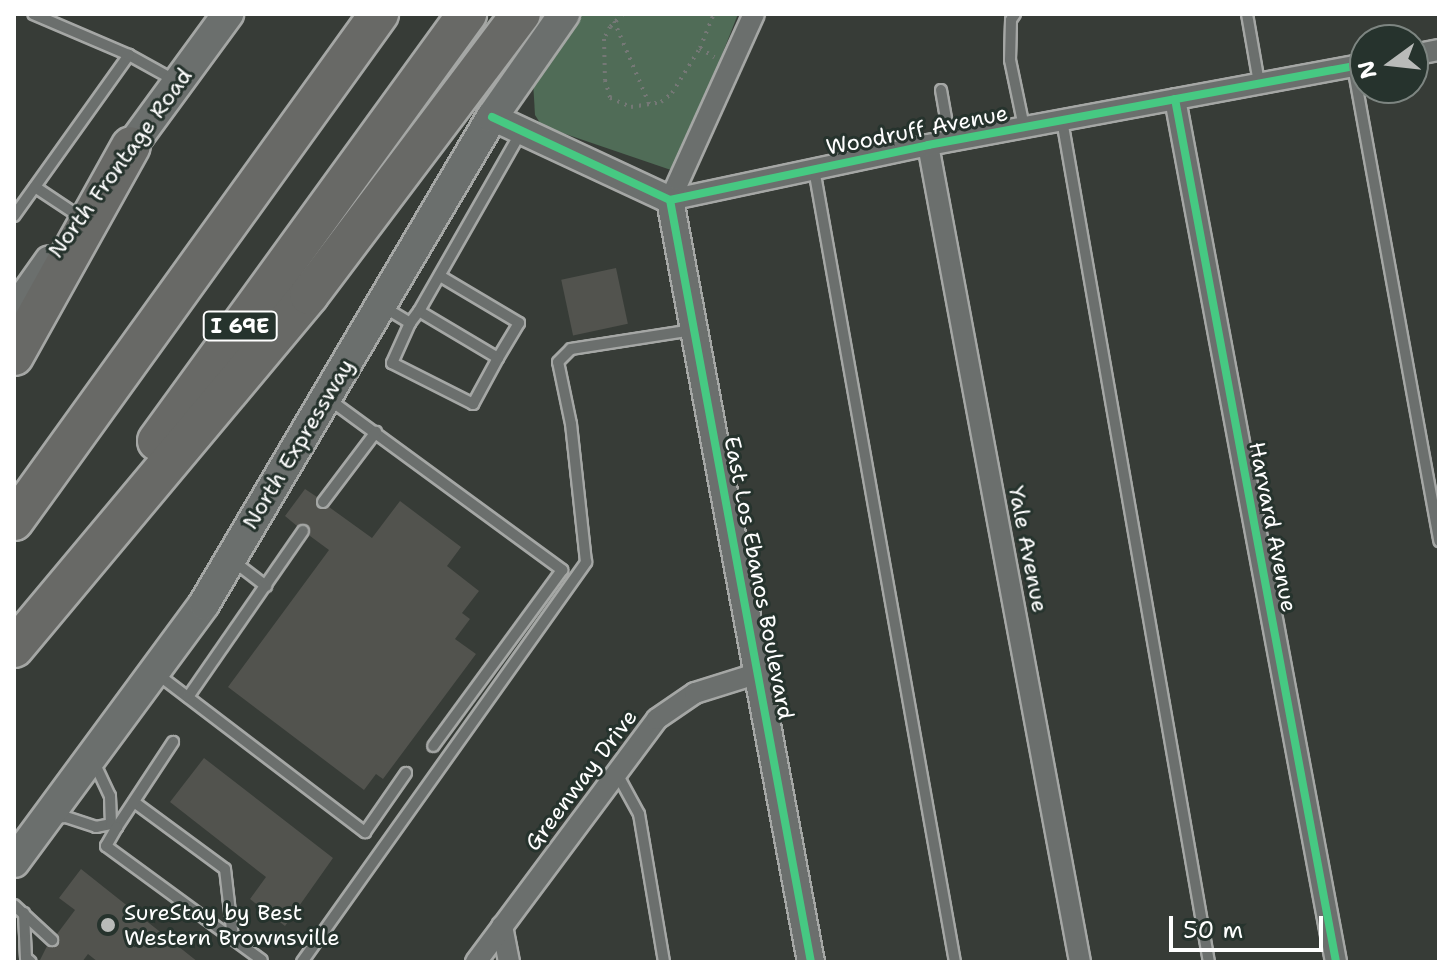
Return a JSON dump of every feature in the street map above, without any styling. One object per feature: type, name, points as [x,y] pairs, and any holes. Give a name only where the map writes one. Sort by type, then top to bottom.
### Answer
[{"type":"highway","name":"I 69E","points":[[14,521],[379,14]]},
{"type":"highway","name":"I 69E","points":[[14,638],[467,14]]},
{"type":"highway","points":[[14,648],[309,295],[521,14]]},
{"type":"highway","points":[[14,356],[131,146]]},
{"type":"main road","name":"North Frontage Road","points":[[14,312],[228,14]]},
{"type":"main road","name":"North Expressway","points":[[14,862],[204,604],[492,117],[564,14]]},
{"type":"street","points":[[492,117],[670,200],[754,14]]},
{"type":"street","name":"Woodruff Avenue","points":[[670,200],[928,145],[1349,67]]},
{"type":"street","name":"Harvard Avenue","points":[[1175,99],[1336,962]]},
{"type":"street","name":"Yale Avenue","points":[[928,145],[1080,962]]},
{"type":"street","name":"East Los Ebanos Boulevard","points":[[670,200],[811,962]]},
{"type":"street","name":"Greenway Drive","points":[[476,962],[639,738],[675,704],[713,685],[759,673]]},
{"type":"street","points":[[502,926],[509,962]]},
{"type":"lane","points":[[33,14],[129,55],[178,82]]},
{"type":"lane","points":[[1015,14],[1011,20],[1010,60],[1024,127]]},
{"type":"lane","points":[[1247,14],[1259,83]]},
{"type":"lane","points":[[14,216],[129,55]]},
{"type":"lane","points":[[941,90],[950,141]]},
{"type":"lane","points":[[1366,104],[1439,541]]},
{"type":"lane","points":[[1062,120],[1209,962]]},
{"type":"lane","points":[[440,276],[519,323],[473,404],[392,363],[410,323],[440,276],[521,131]]},
{"type":"lane","points":[[814,169],[955,962]]},
{"type":"lane","points":[[35,187],[80,217]]},
{"type":"lane","points":[[380,305],[410,323]]},
{"type":"lane","points":[[419,311],[498,358]]},
{"type":"lane","points":[[302,962],[586,562],[571,424],[558,362],[571,349],[694,330]]},
{"type":"lane","points":[[326,397],[562,570],[433,746]]},
{"type":"lane","points":[[323,502],[376,432]]},
{"type":"lane","points":[[188,697],[303,531]]},
{"type":"lane","points":[[231,559],[266,586]]},
{"type":"lane","points":[[154,672],[365,832],[406,773]]},
{"type":"lane","points":[[173,742],[134,802],[114,826],[106,846],[262,960]]},
{"type":"lane","points":[[92,755],[110,796],[114,826]]},
{"type":"lane","points":[[615,771],[633,796],[639,814],[664,962]]},
{"type":"lane","points":[[134,802],[225,869],[233,938]]},
{"type":"lane","points":[[47,818],[66,817],[96,827],[114,826]]},
{"type":"lane","points":[[14,905],[52,940]]},
{"type":"lane","points":[[24,913],[26,958],[31,962]]},
{"type":"path","points":[[623,14],[614,21],[604,39],[610,98],[631,107],[661,102],[680,84],[714,14]]},
{"type":"path","points":[[614,21],[650,106]]},
{"type":"green space","points":[[582,14],[738,14],[690,136],[671,170],[542,126],[535,115],[533,81]]},
{"type":"building","points":[[616,268],[628,324],[573,335],[561,280]]},
{"type":"building","points":[[305,489],[317,497],[319,509],[329,507],[372,538],[400,501],[461,547],[447,566],[479,591],[462,613],[470,619],[455,639],[476,654],[383,779],[376,774],[364,790],[228,687],[329,550],[310,536],[308,525],[297,526],[285,516]]},
{"type":"building","points":[[204,758],[333,858],[285,926],[250,899],[266,877],[170,802]]},
{"type":"building","name":"SureStay by Best Western Brownsville","points":[[81,869],[198,962],[98,962],[88,954],[82,962],[39,962],[47,946],[58,945],[57,934],[75,910],[59,898]]},
{"type":"cycle path","points":[[492,117],[670,200],[928,145],[1349,67]]},
{"type":"cycle path","points":[[1175,99],[1336,962]]},
{"type":"cycle path","points":[[670,200],[811,962]]},
{"type":"place","name":"SureStay by Best Western Brownsville","points":[[108,925]]}]
